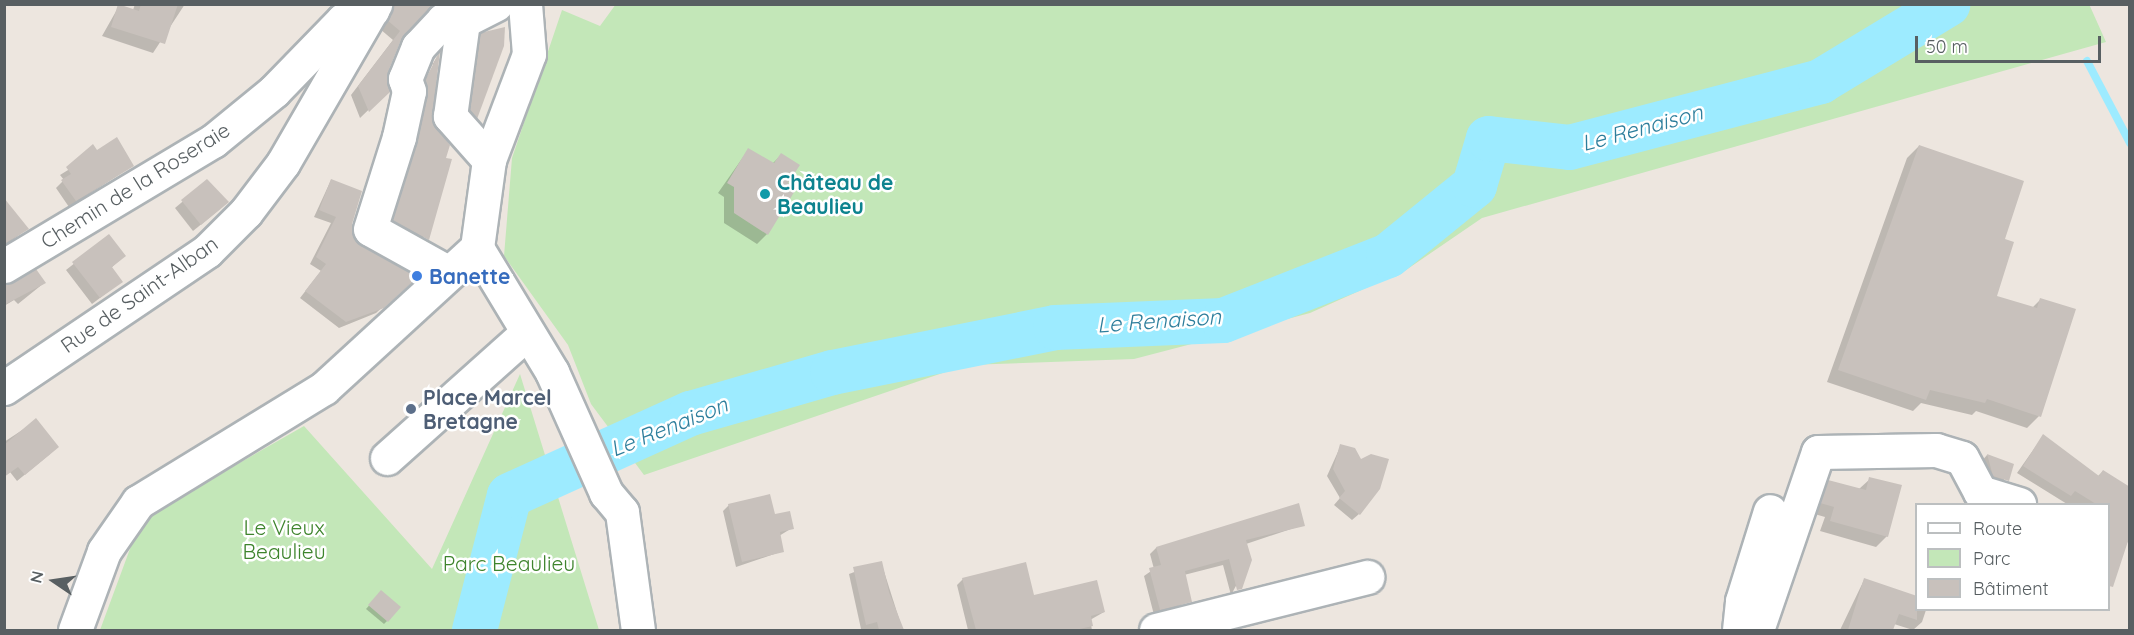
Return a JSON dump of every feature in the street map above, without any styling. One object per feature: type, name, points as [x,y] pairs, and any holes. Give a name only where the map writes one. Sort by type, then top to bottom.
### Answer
[{"type":"street","points":[[449,273],[370,229],[399,138],[409,91],[405,79],[418,47],[444,15],[496,4]]},
{"type":"street","points":[[525,4],[528,54],[489,160],[477,248],[527,333],[606,493],[622,512],[638,630]]},
{"type":"street","name":"Chemin de la Roseraie","points":[[4,266],[213,141],[274,91],[344,20],[374,7]]},
{"type":"street","name":"Rue de Saint-Alban","points":[[4,388],[207,251],[246,212],[283,163],[374,7]]},
{"type":"street","points":[[444,15],[450,116],[489,160]]},
{"type":"street","points":[[75,630],[104,551],[138,502],[170,478],[301,405],[477,248]]},
{"type":"street","points":[[387,458],[527,333]]},
{"type":"street","points":[[1757,630],[1818,452],[1936,450],[1962,458],[1980,492],[2016,503]]},
{"type":"street","points":[[1739,630],[1742,601],[1770,511]]},
{"type":"street","points":[[1156,630],[1367,577]]},
{"type":"green space","points":[[616,4],[2089,4],[2106,42],[1482,218],[1406,270],[1310,313],[1134,359],[966,365],[644,475],[591,404],[568,345],[504,256],[512,158],[562,10],[600,26]]},
{"type":"green space","name":"Le Vieux Beaulieu","points":[[520,374],[599,630],[100,630],[141,519],[304,426],[432,569]]},
{"type":"building","points":[[118,4],[139,11],[141,4],[178,4],[165,44],[111,27]]},
{"type":"building","points":[[395,4],[433,4],[401,40],[388,72],[390,92],[369,112],[358,86],[400,31],[387,20]]},
{"type":"building","points":[[505,27],[504,46],[477,119],[470,110],[480,33]]},
{"type":"building","points":[[440,51],[432,121],[450,145],[446,158],[452,159],[429,240],[392,220],[417,141],[427,95],[425,80]]},
{"type":"building","points":[[117,137],[134,166],[76,201],[61,180],[71,174],[66,167],[93,144],[97,150]]},
{"type":"building","points":[[1919,145],[2024,181],[2005,239],[2014,242],[1997,296],[2037,308],[2040,298],[2076,309],[2041,417],[1987,399],[1985,403],[1930,390],[1926,400],[1838,370]]},
{"type":"building","name":"Château de Beaulieu","points":[[748,148],[774,163],[781,153],[800,165],[788,183],[796,189],[768,235],[734,213],[734,187],[727,183]]},
{"type":"building","points":[[207,179],[229,202],[201,225],[181,200]]},
{"type":"building","points":[[331,179],[362,191],[352,224],[355,240],[418,277],[384,308],[346,322],[305,291],[326,264],[316,257],[336,217],[319,210]]},
{"type":"building","points":[[4,198],[29,229],[4,244]]},
{"type":"building","points":[[109,234],[126,256],[112,267],[123,282],[100,298],[72,262]]},
{"type":"building","points":[[36,269],[46,283],[4,305],[4,285]]},
{"type":"building","points":[[36,418],[59,447],[25,475],[18,467],[4,477],[4,445]]},
{"type":"building","points":[[2043,434],[2099,476],[2103,470],[2130,487],[2130,535],[2113,587],[2110,586],[2110,503],[2094,503],[2075,491],[2071,496],[2023,466]]},
{"type":"building","points":[[1340,444],[1355,448],[1361,459],[1371,454],[1389,459],[1380,489],[1360,515],[1339,498],[1345,491],[1333,469]]},
{"type":"building","points":[[1987,454],[2014,464],[2009,481],[1993,476]]},
{"type":"building","points":[[1869,477],[1902,485],[1888,537],[1830,521],[1834,507],[1820,503],[1828,480],[1866,490]]},
{"type":"building","points":[[770,494],[775,514],[790,511],[794,529],[780,532],[784,552],[742,562],[728,504]]},
{"type":"building","points":[[1299,503],[1305,526],[1246,540],[1252,560],[1242,589],[1237,590],[1229,559],[1185,571],[1192,602],[1160,610],[1149,568],[1161,565],[1156,547]]},
{"type":"building","points":[[882,561],[889,592],[904,630],[879,630],[877,622],[866,625],[853,567]]},
{"type":"building","points":[[1026,562],[1034,595],[1097,580],[1105,612],[1091,616],[1093,626],[1075,630],[976,630],[962,578]]},
{"type":"building","points":[[1864,578],[1915,595],[1917,620],[1899,614],[1893,630],[1848,630]]},
{"type":"building","points":[[381,590],[401,607],[388,622],[368,605]]},
{"type":"waterway","name":"Le Renaison","points":[[474,630],[509,495],[690,413],[832,372],[1055,327],[1223,320],[1388,255],[1474,185],[1488,138],[1569,147],[1820,81],[1947,4]]},
{"type":"waterway","points":[[2087,61],[2130,143]]},
{"type":"place","name":"Château de Beaulieu","points":[[765,194]]},
{"type":"place","name":"Banette","points":[[417,276]]},
{"type":"place","name":"Place Marcel Bretagne","points":[[411,409]]},
{"type":"park label","name":"Parc Beaulieu","points":[[509,563]]}]
